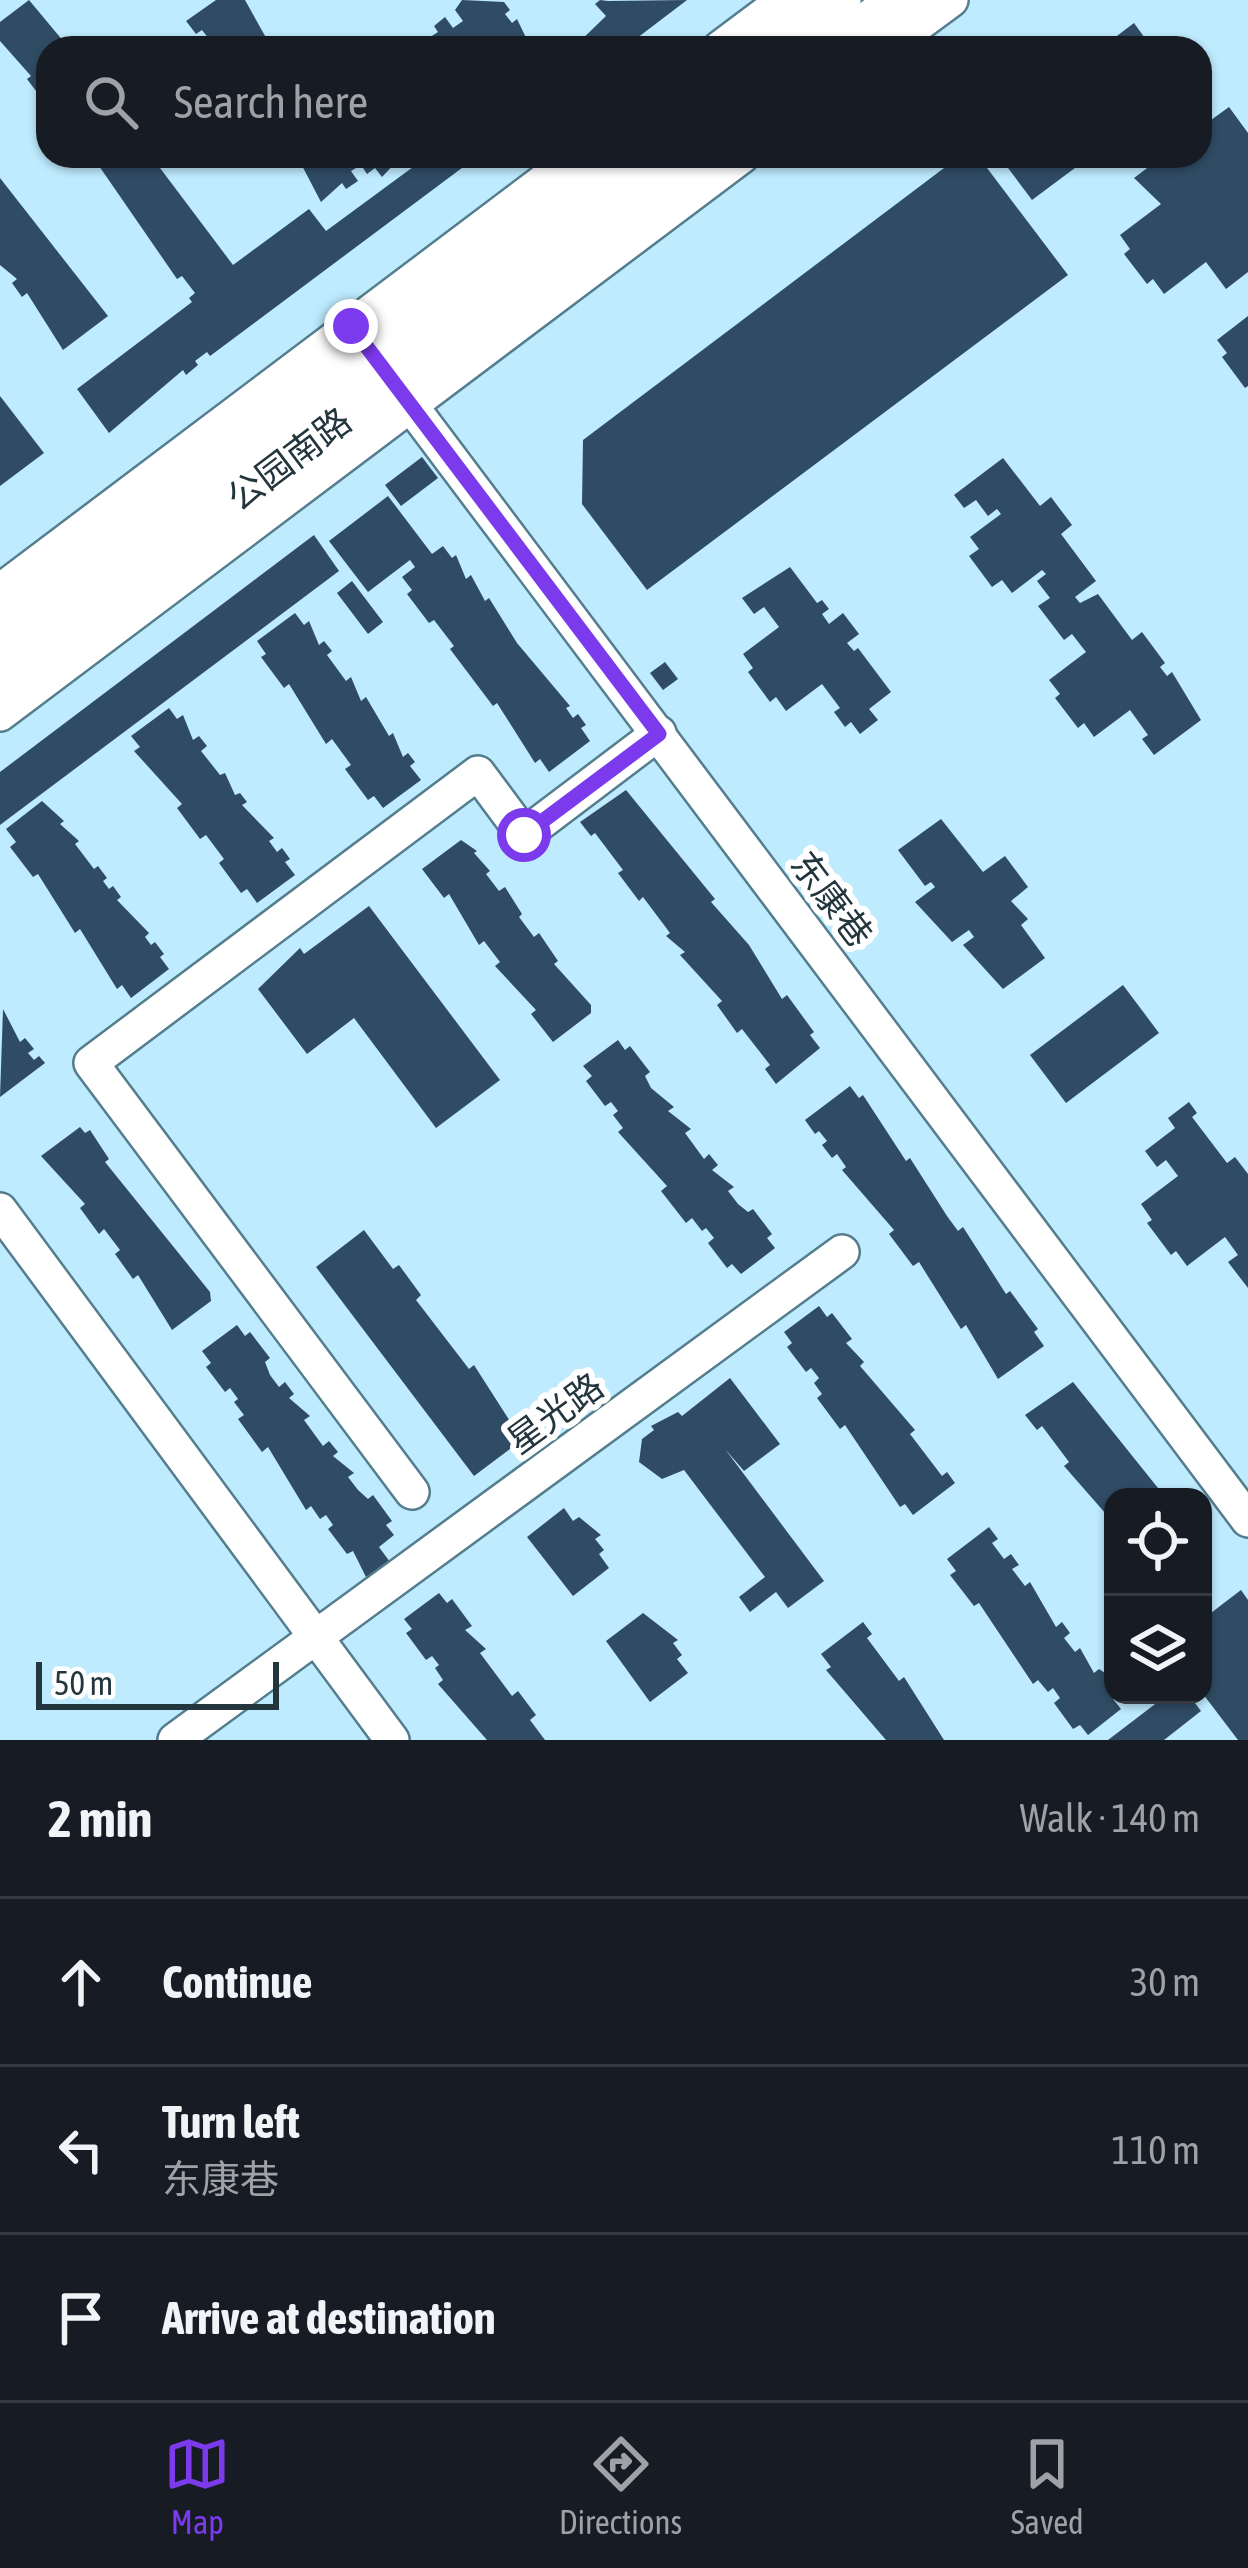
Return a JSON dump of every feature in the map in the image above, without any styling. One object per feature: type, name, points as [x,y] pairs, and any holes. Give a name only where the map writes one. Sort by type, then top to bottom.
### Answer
[{"type":"main road","points":[[791,36],[838,0]]},
{"type":"main road","points":[[854,36],[902,0]]},
{"type":"main road","name":"公园南路","points":[[0,676],[618,168]]},
{"type":"main road","name":"公园南路","points":[[0,635],[382,366],[676,168]]},
{"type":"street","points":[[736,36],[784,0]]},
{"type":"street","points":[[902,36],[951,0]]},
{"type":"street","points":[[0,714],[382,366],[566,168]]},
{"type":"street","points":[[0,591],[721,168]]},
{"type":"street","name":"东康巷","points":[[382,366],[1248,1520]]},
{"type":"street","points":[[412,1492],[91,1063],[478,773],[524,835],[659,734]]},
{"type":"street","points":[[0,1210],[392,1740]]},
{"type":"street","name":"星光路","points":[[176,1740],[842,1252]]},
{"type":"building","points":[[29,0],[59,36],[36,36],[36,91],[27,79],[31,76],[0,41],[0,22]]},
{"type":"building","points":[[216,0],[245,0],[265,36],[207,36],[202,30],[196,34],[186,21]]},
{"type":"building","points":[[462,0],[504,2],[510,10],[505,14],[512,23],[517,19],[525,36],[432,36],[438,32],[434,26],[445,17],[453,28],[463,21],[455,10]]},
{"type":"building","points":[[600,0],[687,0],[640,36],[585,36],[606,16],[595,4]]},
{"type":"building","points":[[1134,23],[1143,36],[1117,36]]},
{"type":"building","points":[[1229,107],[1248,133],[1248,272],[1226,289],[1206,262],[1164,294],[1153,279],[1147,284],[1124,254],[1130,249],[1120,235],[1161,204],[1134,178],[1147,168],[1212,168],[1212,119]]},
{"type":"building","points":[[100,168],[160,168],[233,265],[309,209],[326,231],[412,168],[462,168],[210,356],[207,352],[195,361],[198,365],[186,375],[183,370],[109,433],[77,389],[192,302],[189,298],[195,293],[182,276],[177,279]]},
{"type":"building","points":[[303,168],[356,168],[351,171],[358,181],[346,189],[342,183],[321,202]]},
{"type":"building","points":[[944,168],[987,168],[1068,275],[647,590],[582,504],[583,440]]},
{"type":"building","points":[[1008,168],[1075,168],[1032,200]]},
{"type":"building","points":[[0,178],[108,316],[63,350],[27,293],[22,297],[12,283],[17,279],[0,265]]},
{"type":"building","points":[[1248,316],[1245,388],[1222,357],[1227,353],[1217,340]]},
{"type":"building","points":[[0,396],[44,453],[0,486]]},
{"type":"building","points":[[422,457],[438,478],[401,506],[385,485]]},
{"type":"building","points":[[1003,458],[1040,506],[1051,497],[1072,525],[1061,534],[1096,581],[1075,597],[1080,603],[1098,594],[1132,640],[1142,632],[1165,663],[1160,667],[1167,676],[1172,672],[1201,720],[1154,755],[1142,739],[1148,735],[1130,710],[1094,737],[1084,723],[1078,728],[1055,698],[1060,694],[1049,680],[1086,652],[1072,634],[1064,640],[1038,606],[1050,598],[1037,581],[1046,574],[1042,570],[1012,593],[1002,580],[992,587],[969,556],[979,549],[970,537],[1001,514],[997,509],[988,516],[976,500],[964,508],[954,495]]},
{"type":"building","points":[[388,496],[432,554],[443,546],[452,558],[456,555],[466,579],[471,575],[485,601],[489,598],[517,643],[570,706],[566,708],[573,718],[578,714],[586,725],[581,728],[590,741],[549,772],[540,759],[535,763],[497,703],[493,706],[450,649],[454,646],[407,594],[412,590],[402,577],[415,567],[410,560],[368,592],[329,541]]},
{"type":"building","points":[[314,535],[339,571],[0,825],[0,772]]},
{"type":"building","points":[[790,567],[817,603],[822,600],[829,609],[822,614],[829,624],[843,613],[859,634],[847,643],[854,651],[858,648],[891,692],[869,709],[878,720],[860,734],[851,722],[845,727],[834,712],[840,708],[822,684],[786,711],[776,697],[770,702],[748,672],[753,668],[743,654],[779,627],[764,607],[754,614],[742,598]]},
{"type":"building","points":[[352,581],[383,622],[368,634],[337,593]]},
{"type":"building","points":[[295,613],[304,625],[309,621],[319,645],[324,641],[332,651],[327,655],[346,681],[351,677],[361,701],[366,697],[389,736],[393,733],[403,757],[408,753],[415,762],[410,766],[421,780],[383,808],[374,796],[368,800],[345,769],[351,765],[332,739],[326,744],[289,684],[284,688],[261,657],[266,654],[257,641]]},
{"type":"building","points":[[665,662],[678,679],[663,690],[650,673]]},
{"type":"building","points":[[169,708],[177,719],[183,715],[193,740],[199,736],[207,746],[201,751],[220,775],[225,773],[235,795],[240,793],[247,802],[242,805],[274,838],[269,841],[277,852],[282,848],[290,859],[285,862],[295,875],[257,903],[247,889],[241,893],[206,835],[200,839],[177,808],[182,804],[134,751],[140,747],[131,736]]},
{"type":"building","points":[[626,790],[715,899],[711,902],[749,945],[782,999],[787,995],[814,1032],[810,1035],[820,1048],[776,1084],[765,1069],[770,1065],[742,1029],[737,1033],[717,1005],[722,1001],[680,955],[685,952],[666,936],[670,933],[643,897],[639,901],[595,833],[591,836],[580,822]]},
{"type":"building","points":[[42,801],[64,821],[60,824],[79,841],[75,844],[94,869],[98,866],[109,889],[113,886],[121,897],[117,900],[149,933],[145,937],[151,945],[155,942],[164,954],[160,957],[169,969],[131,998],[122,985],[117,989],[80,929],[75,933],[38,874],[33,877],[10,847],[16,842],[6,829]]},
{"type":"building","points":[[941,819],[983,872],[1005,856],[1028,887],[1011,901],[1028,919],[1021,925],[1045,958],[1003,989],[963,945],[974,937],[969,930],[952,942],[915,902],[935,887],[931,882],[925,886],[898,850]]},
{"type":"building","points":[[461,840],[477,851],[474,853],[490,871],[486,874],[499,891],[505,887],[522,914],[519,917],[534,937],[539,933],[558,961],[554,964],[591,1005],[591,1013],[553,1042],[531,1014],[536,1010],[495,966],[500,962],[484,941],[479,945],[449,894],[444,898],[422,869]]},
{"type":"building","points":[[369,906],[500,1080],[436,1128],[354,1018],[307,1054],[258,989],[300,948],[304,954]]},
{"type":"building","points":[[1123,985],[1159,1033],[1066,1103],[1030,1055]]},
{"type":"building","points":[[3,1009],[20,1042],[25,1038],[34,1049],[28,1053],[45,1063],[0,1097]]},
{"type":"building","points":[[618,1040],[625,1050],[630,1046],[650,1072],[645,1076],[651,1088],[674,1107],[668,1111],[691,1129],[685,1133],[704,1159],[709,1154],[718,1165],[712,1170],[734,1187],[728,1191],[738,1204],[748,1212],[753,1209],[772,1234],[767,1238],[775,1248],[741,1274],[732,1264],[727,1268],[708,1243],[714,1238],[706,1228],[702,1231],[692,1218],[686,1223],[661,1191],[667,1186],[618,1132],[623,1128],[613,1115],[618,1111],[611,1102],[605,1106],[586,1081],[592,1076],[583,1066]]},
{"type":"building","points":[[850,1086],[859,1098],[863,1095],[958,1231],[963,1227],[1006,1294],[1010,1291],[1038,1329],[1034,1332],[1044,1346],[998,1379],[966,1325],[961,1329],[919,1262],[913,1266],[889,1234],[894,1230],[842,1170],[846,1167],[837,1154],[832,1158],[822,1145],[827,1141],[819,1131],[815,1134],[805,1120]]},
{"type":"building","points":[[1189,1102],[1197,1113],[1192,1117],[1227,1163],[1235,1157],[1248,1174],[1248,1288],[1228,1262],[1238,1255],[1225,1237],[1187,1266],[1176,1251],[1171,1255],[1147,1223],[1152,1220],[1141,1204],[1178,1176],[1166,1160],[1157,1167],[1145,1151],[1175,1128],[1168,1118]]},
{"type":"building","points":[[80,1127],[85,1133],[90,1130],[109,1159],[105,1162],[210,1292],[211,1301],[172,1330],[138,1275],[133,1279],[115,1254],[120,1250],[104,1229],[99,1234],[80,1208],[85,1204],[41,1156]]},
{"type":"building","points":[[364,1230],[393,1269],[399,1265],[421,1295],[416,1300],[469,1369],[474,1365],[522,1440],[474,1476],[316,1267]]},
{"type":"building","points":[[819,1306],[827,1317],[832,1313],[852,1339],[846,1343],[864,1362],[860,1366],[915,1430],[910,1434],[942,1476],[947,1472],[955,1483],[913,1515],[905,1504],[900,1507],[845,1425],[840,1429],[817,1398],[822,1394],[814,1383],[819,1378],[811,1368],[806,1372],[787,1347],[792,1343],[784,1332]]},
{"type":"building","points":[[237,1325],[245,1336],[250,1332],[270,1358],[265,1362],[270,1375],[279,1387],[285,1382],[294,1394],[289,1398],[310,1416],[304,1420],[323,1446],[329,1441],[338,1452],[333,1456],[354,1473],[348,1477],[358,1490],[368,1499],[373,1495],[392,1521],[386,1525],[394,1535],[379,1547],[390,1562],[367,1579],[353,1551],[347,1554],[328,1529],[333,1525],[326,1515],[320,1519],[311,1506],[306,1510],[268,1447],[262,1452],[238,1419],[244,1415],[234,1402],[238,1399],[230,1388],[225,1392],[206,1367],[211,1363],[202,1351]]},
{"type":"building","points":[[730,1378],[780,1444],[744,1471],[725,1449],[824,1581],[788,1608],[776,1592],[750,1612],[739,1597],[765,1577],[684,1470],[662,1479],[639,1462],[642,1439],[654,1430],[651,1426],[678,1412],[682,1416]]},
{"type":"building","points":[[1073,1382],[1158,1488],[1104,1488],[1104,1512],[1064,1466],[1069,1462],[1042,1426],[1037,1430],[1025,1415]]},
{"type":"building","points":[[564,1508],[573,1521],[579,1517],[601,1535],[595,1539],[609,1568],[573,1596],[527,1537]]},
{"type":"building","points":[[989,1527],[998,1539],[992,1543],[1004,1559],[1011,1554],[1019,1565],[1012,1569],[1025,1586],[1030,1582],[1056,1627],[1062,1622],[1070,1633],[1064,1638],[1075,1652],[1080,1648],[1094,1673],[1099,1669],[1104,1672],[1104,1704],[1117,1704],[1121,1709],[1088,1735],[1080,1725],[1073,1729],[1054,1703],[1060,1698],[1053,1688],[1048,1692],[1038,1680],[1033,1684],[979,1603],[974,1606],[950,1575],[956,1571],[947,1559]]},
{"type":"building","points":[[1241,1590],[1248,1600],[1248,1740],[1238,1740],[1211,1704],[1212,1612]]},
{"type":"building","points":[[439,1593],[447,1603],[452,1599],[472,1626],[465,1630],[486,1649],[480,1653],[512,1696],[518,1691],[536,1715],[530,1720],[545,1740],[487,1740],[438,1684],[443,1680],[435,1668],[439,1665],[432,1656],[426,1660],[406,1633],[412,1629],[404,1619]]},
{"type":"building","points":[[643,1613],[678,1640],[673,1643],[682,1655],[677,1659],[688,1673],[650,1702],[606,1641]]},
{"type":"building","points":[[863,1622],[872,1634],[867,1638],[899,1681],[904,1677],[944,1740],[886,1740],[826,1670],[831,1667],[821,1654]]},
{"type":"building","points":[[1155,1704],[1196,1704],[1201,1711],[1164,1740],[1108,1740]]},
{"type":"route","points":[[351,326],[659,734],[524,835]]}]
